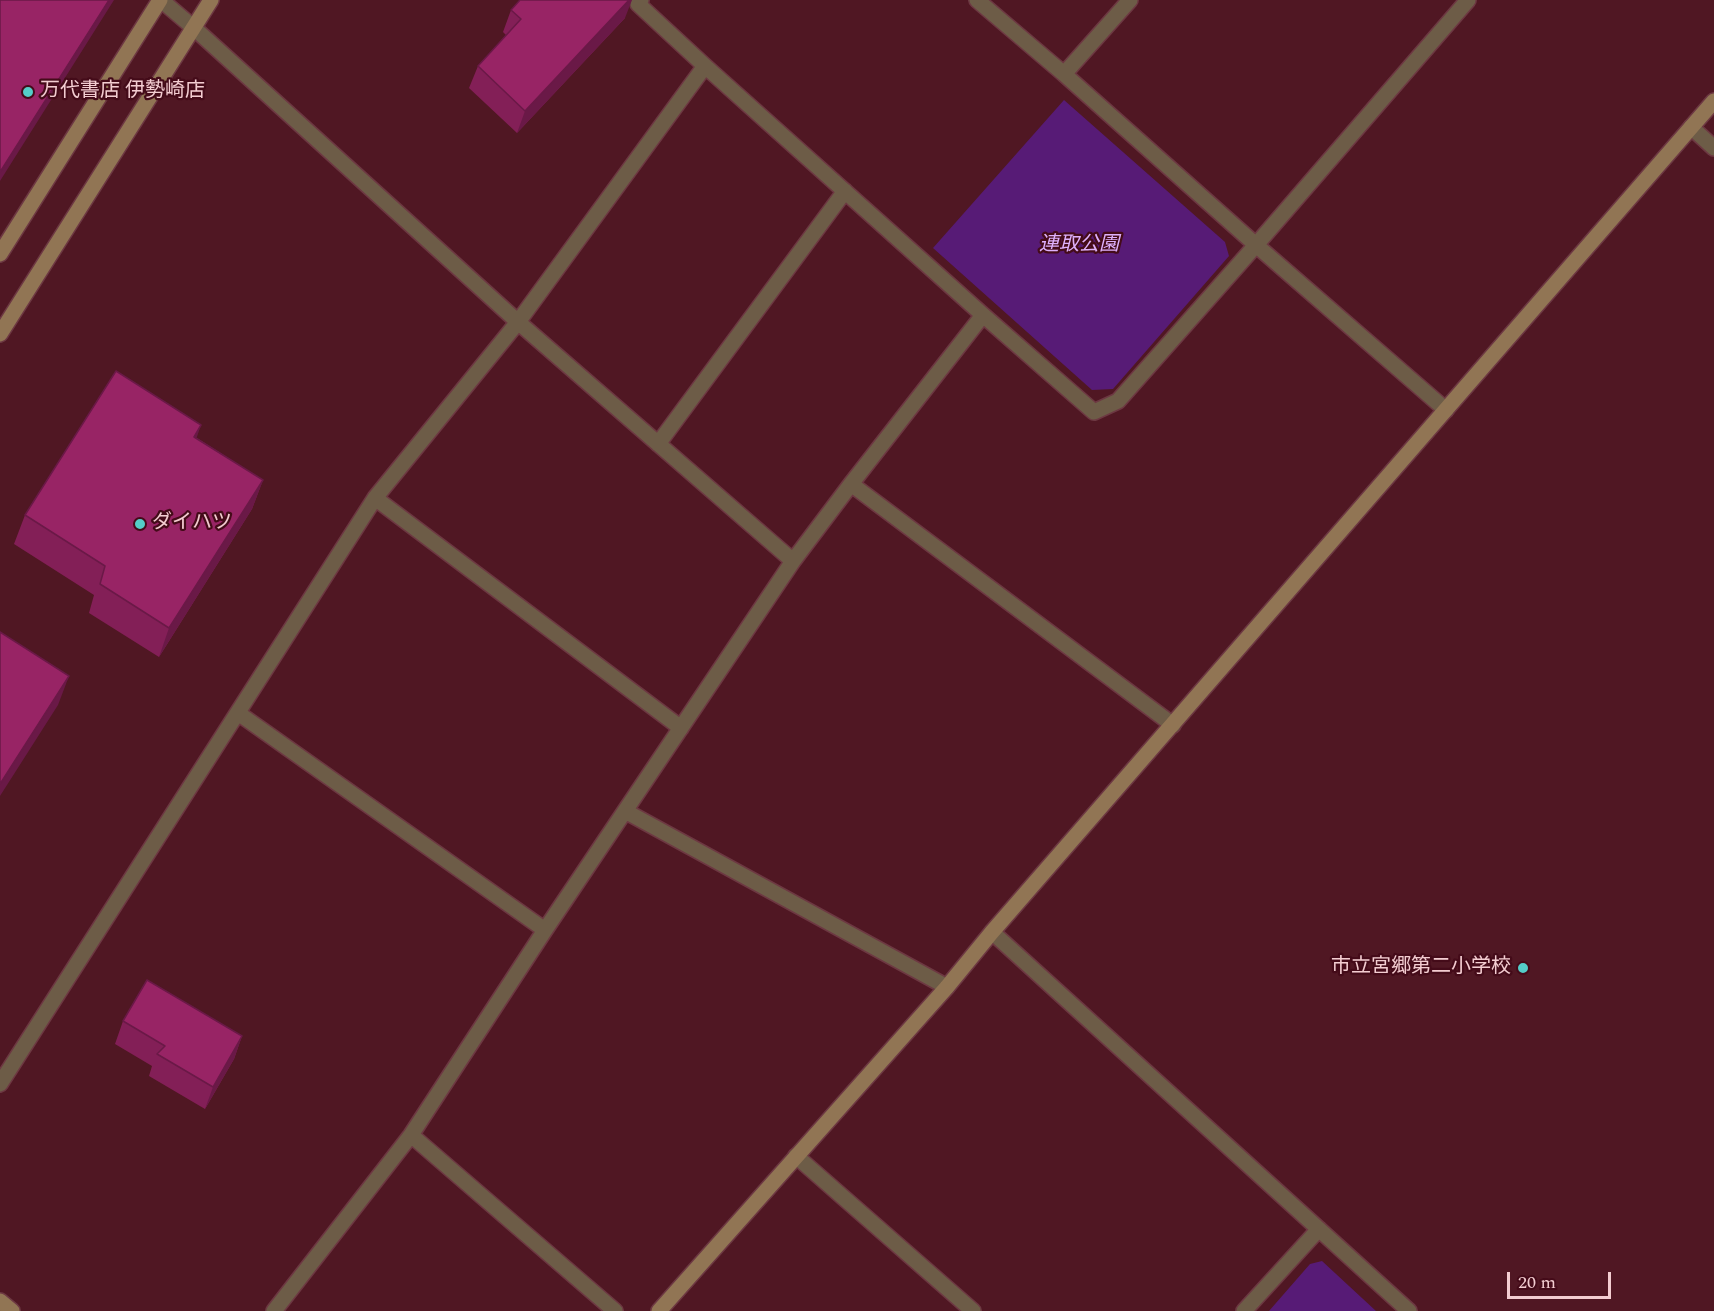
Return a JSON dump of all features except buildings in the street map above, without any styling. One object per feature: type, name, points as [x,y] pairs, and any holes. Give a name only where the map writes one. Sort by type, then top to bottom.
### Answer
[{"type":"street","points":[[0,254],[160,0],[194,28],[518,322],[794,561]]},
{"type":"street","points":[[0,334],[211,0]]},
{"type":"street","points":[[641,0],[638,4],[705,66],[1094,412],[1118,401],[1468,0]]},
{"type":"street","points":[[977,0],[1065,74],[1256,245],[1446,410]]},
{"type":"street","points":[[1065,74],[1130,0]]},
{"type":"street","points":[[0,1084],[375,498],[518,322],[705,66]]},
{"type":"street","points":[[659,1311],[947,987],[992,932],[1714,101]]},
{"type":"street","points":[[1691,127],[1714,148]]},
{"type":"street","points":[[658,444],[845,191]]},
{"type":"street","points":[[274,1311],[411,1134],[545,930],[794,561],[983,315]]},
{"type":"street","points":[[851,484],[1173,725]]},
{"type":"street","points":[[375,498],[681,728]]},
{"type":"street","points":[[238,713],[545,930]]},
{"type":"street","points":[[625,811],[947,987]]},
{"type":"street","points":[[992,932],[1409,1311]]},
{"type":"street","points":[[411,1134],[615,1311]]},
{"type":"street","points":[[796,1156],[973,1311]]},
{"type":"street","points":[[1244,1311],[1319,1229]]},
{"type":"street","points":[[0,1301],[12,1311]]},
{"type":"green space","name":"連取公園","points":[[1064,100],[1225,242],[1229,256],[1113,389],[1092,390],[933,248]]},
{"type":"green space","points":[[1322,1261],[1376,1311],[1269,1311],[1310,1264]]},
{"type":"place","name":"万代書店 伊勢崎店","points":[[28,92]]},
{"type":"place","name":"ダイハツ","points":[[140,524]]},
{"type":"place","name":"市立宮郷第二小学校","points":[[1523,968]]}]
